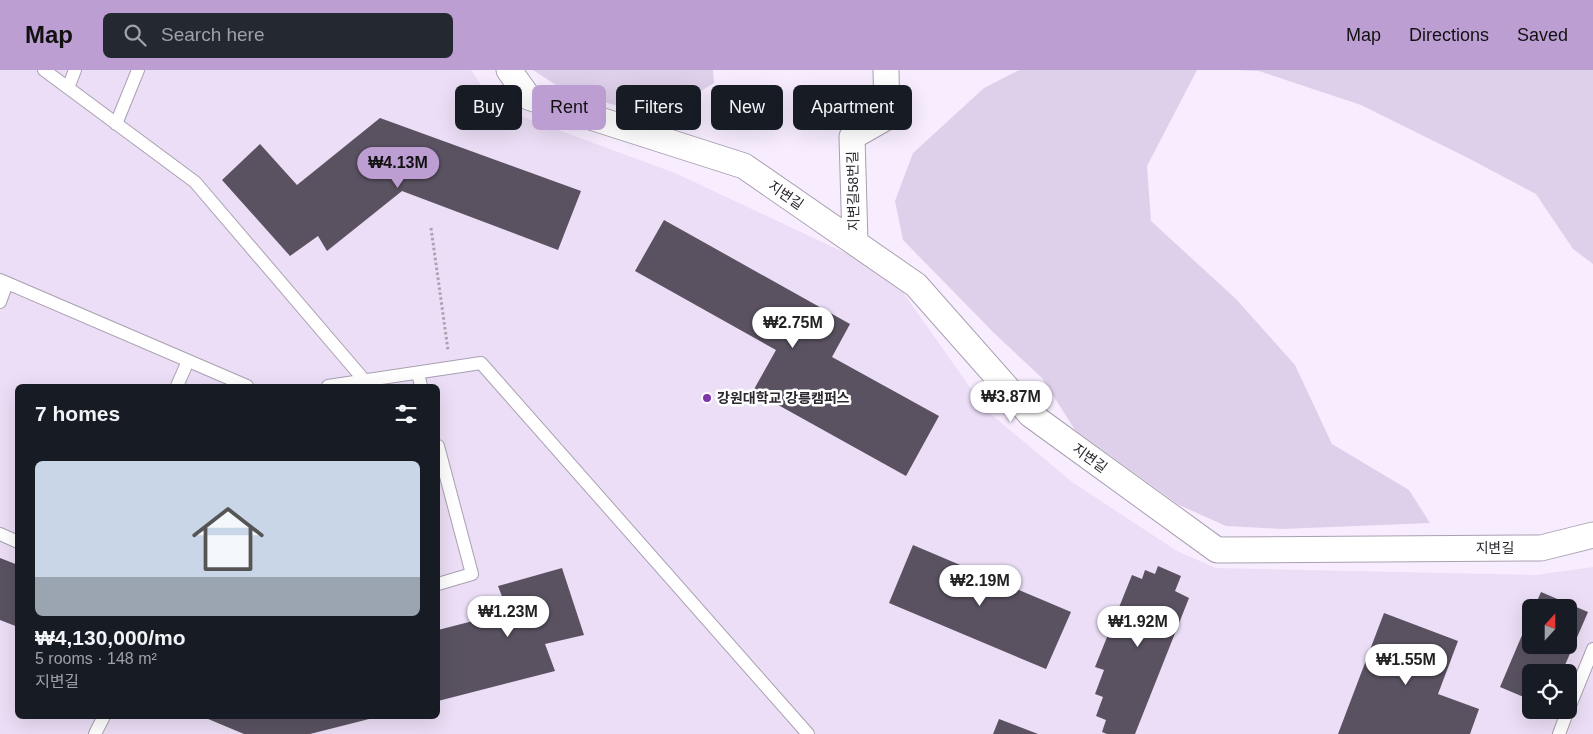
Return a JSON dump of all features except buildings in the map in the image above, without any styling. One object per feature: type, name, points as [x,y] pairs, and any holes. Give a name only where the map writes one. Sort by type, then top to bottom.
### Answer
[{"type":"street","name":"지변길","points":[[509,70],[528,97],[744,166],[916,285],[1031,415],[1217,550],[1541,548],[1593,535]]},
{"type":"street","name":"지변길58번길","points":[[854,242],[852,137],[887,116],[886,70]]},
{"type":"lane","points":[[44,70],[195,182],[365,381]]},
{"type":"lane","points":[[68,88],[75,70]]},
{"type":"lane","points":[[116,124],[138,70]]},
{"type":"lane","points":[[0,302],[4,281],[188,361],[236,384]]},
{"type":"lane","points":[[178,384],[188,361]]},
{"type":"lane","points":[[343,384],[481,363],[808,734]]},
{"type":"lane","points":[[418,373],[421,384]]},
{"type":"lane","points":[[440,454],[472,574],[440,583]]},
{"type":"lane","points":[[0,534],[15,541]]},
{"type":"lane","points":[[1577,687],[1593,649]]},
{"type":"lane","points":[[95,734],[102,719]]},
{"type":"lane","points":[[1558,734],[1564,719]]},
{"type":"path","points":[[431,228],[451,368]]},
{"type":"shaded area","name":"강원대학교 강릉캠퍼스","points":[[0,70],[471,70],[481,85],[455,85],[455,130],[522,130],[522,117],[532,120],[532,130],[558,130],[675,173],[890,274],[986,410],[1072,482],[1177,551],[1216,568],[1536,575],[1593,567],[1593,734],[0,734]]},
{"type":"shaded area","points":[[533,70],[713,70],[714,83],[701,91],[701,85],[616,85],[616,105],[606,103],[606,85],[556,85]]},
{"type":"shaded area","points":[[1019,70],[1197,70],[1147,166],[1151,221],[1236,299],[1295,365],[1332,444],[1409,490],[1430,523],[1282,529],[1226,526],[1179,505],[1075,430],[1042,378],[994,333],[903,240],[895,201],[913,153],[984,88]]},
{"type":"shaded area","points":[[1237,70],[1593,70],[1593,264],[1573,249],[1536,194],[1361,105],[1259,71]]},
{"type":"place","name":"강원대학교 강릉캠퍼스","points":[[707,398]]}]
